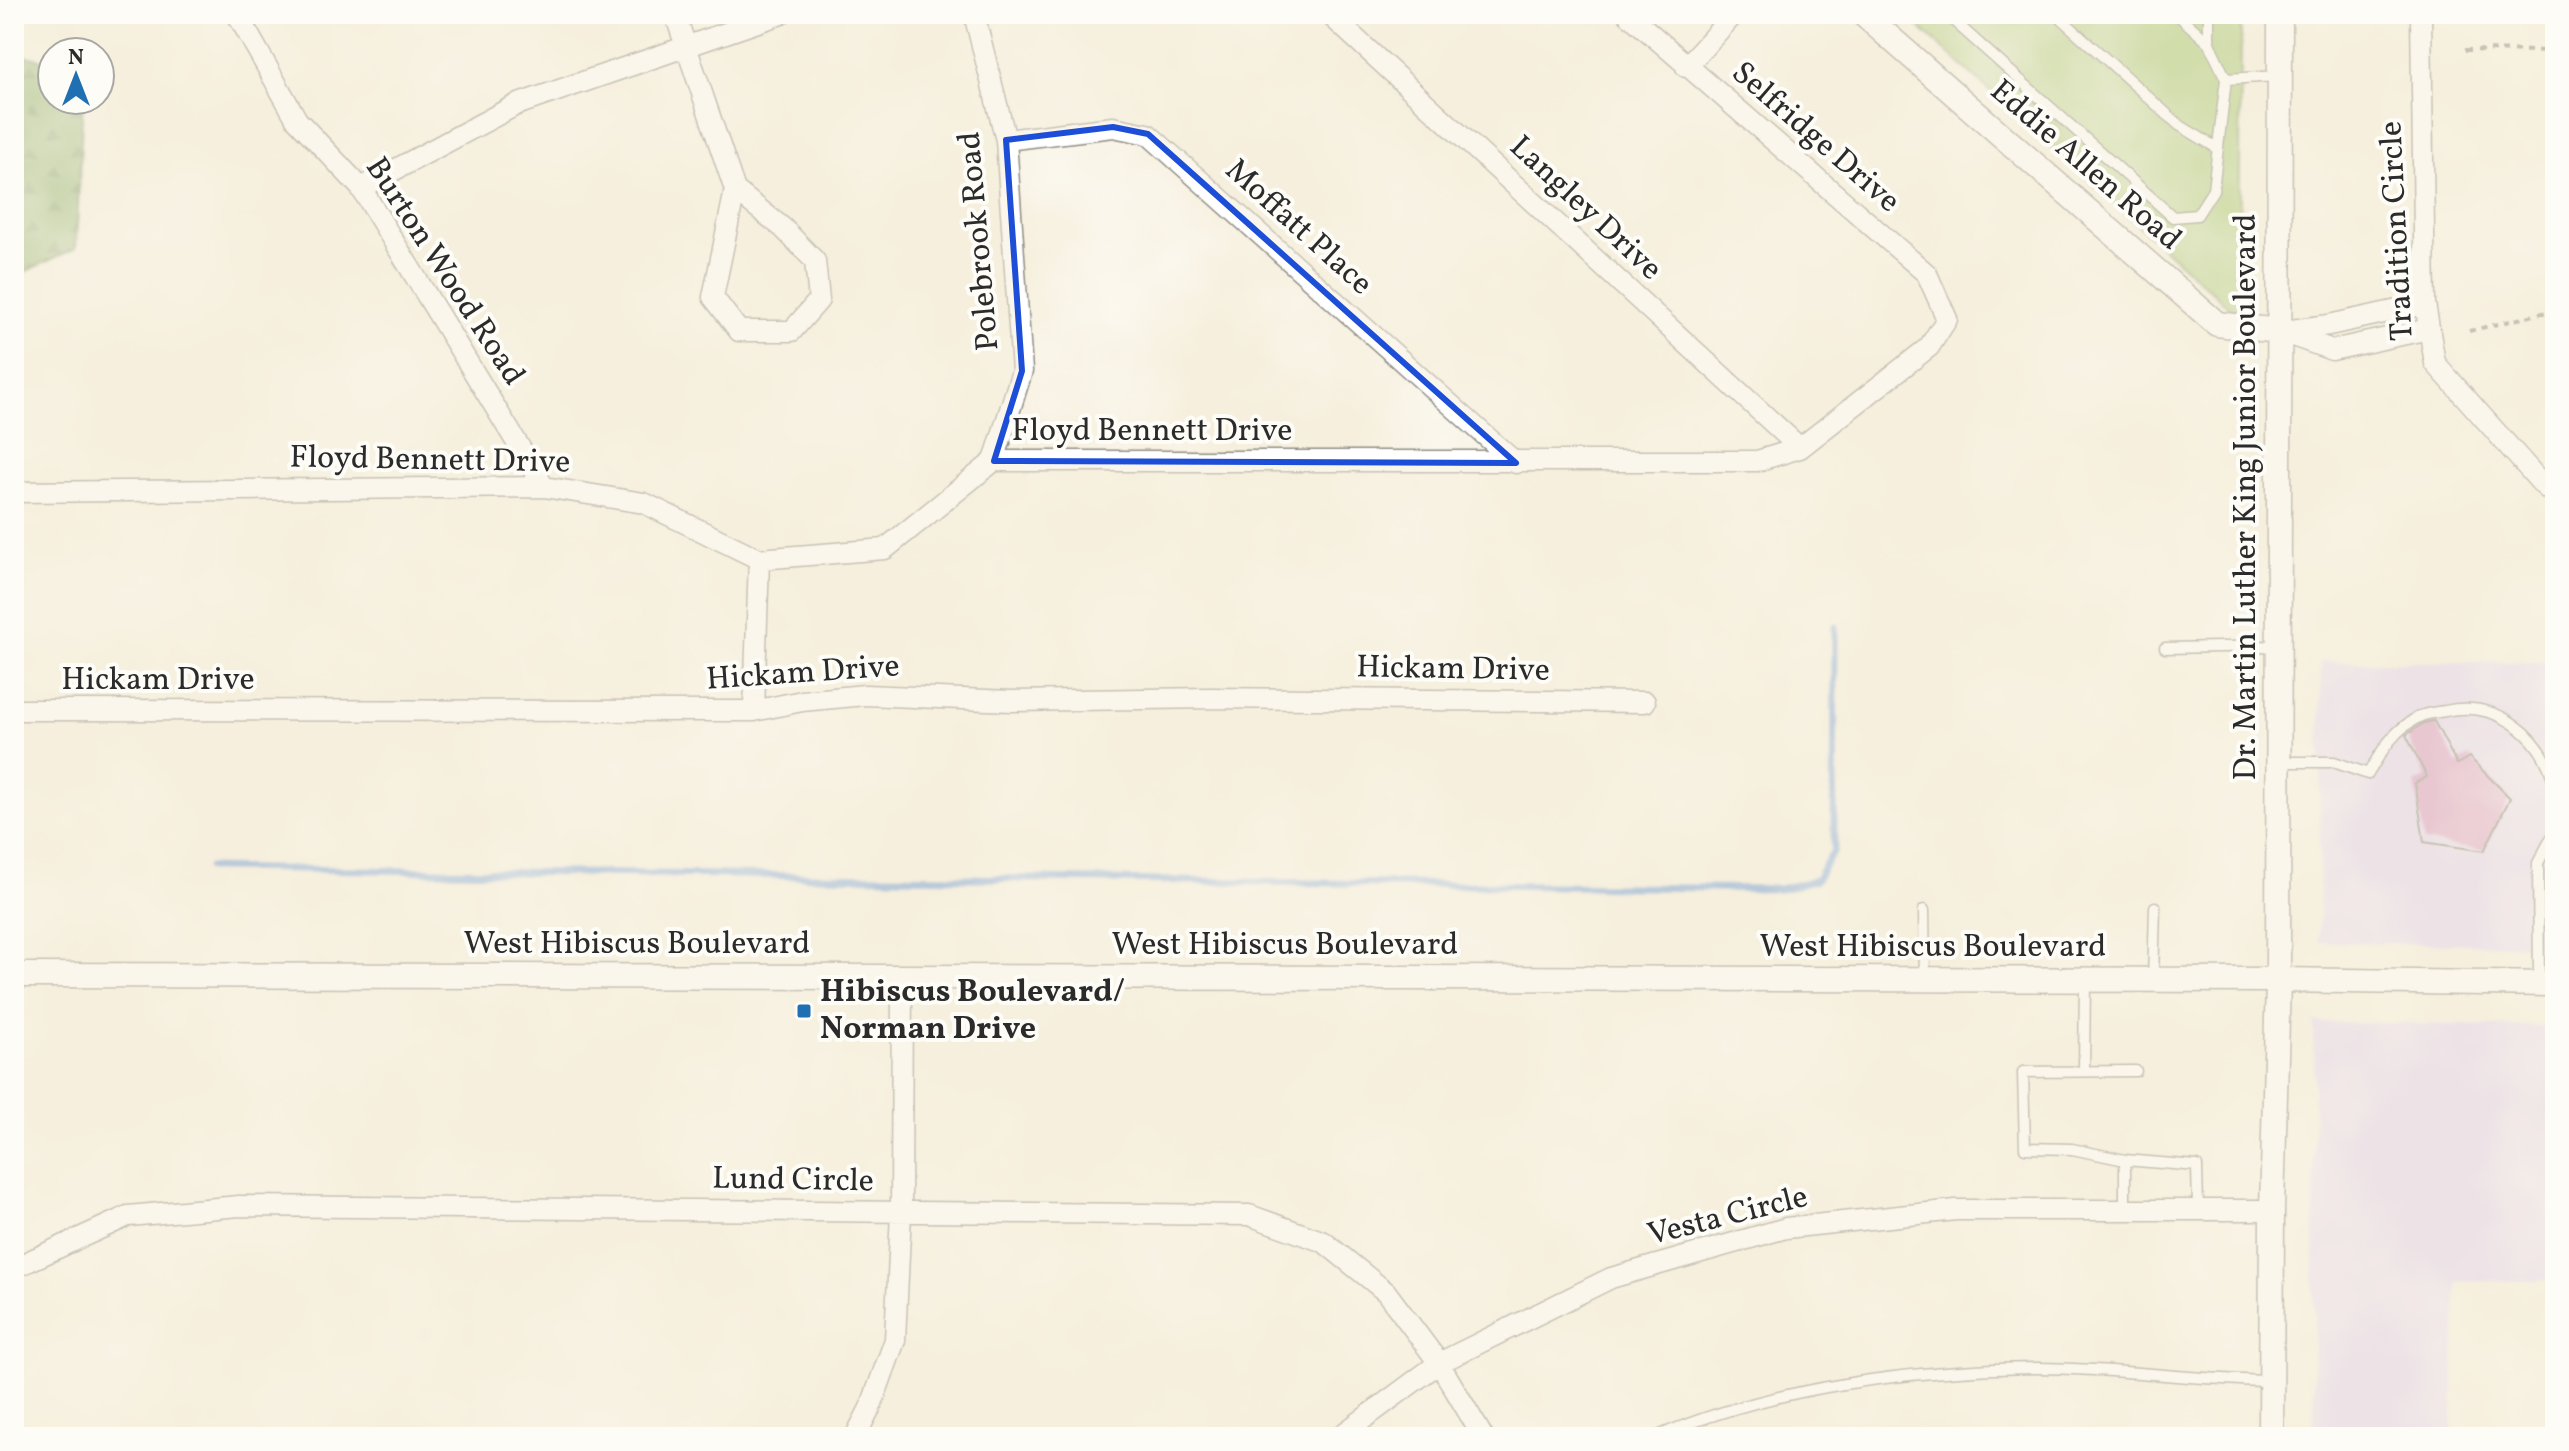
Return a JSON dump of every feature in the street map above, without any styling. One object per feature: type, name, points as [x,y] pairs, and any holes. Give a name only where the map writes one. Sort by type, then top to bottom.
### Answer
[{"type":"street","points":[[675,14],[735,190],[713,297],[739,331],[792,331],[819,300],[815,261],[783,228],[735,190]]},
{"type":"street","points":[[361,188],[516,105],[781,14]]},
{"type":"street","name":"Polebrook Road","points":[[974,14],[1006,140],[1022,371],[994,461]]},
{"type":"street","name":"Langley Drive","points":[[1329,14],[1800,448]]},
{"type":"street","name":"Selfridge Drive","points":[[1628,14],[1927,274],[1947,319]]},
{"type":"street","points":[[1686,67],[1734,14]]},
{"type":"street","name":"Eddie Allen Road","points":[[1863,14],[2217,324],[2279,331]]},
{"type":"street","name":"Dr. Martin Luther King Junior Boulevard","points":[[2271,1437],[2272,1210],[2278,980],[2280,14]]},
{"type":"street","name":"Tradition Circle","points":[[2421,14],[2425,304],[2435,363],[2555,495]]},
{"type":"street","name":"Burton Wood Road","points":[[240,15],[297,120],[361,188],[544,487]]},
{"type":"street","name":"Moffatt Place","points":[[1006,140],[1113,127],[1148,134],[1516,463]]},
{"type":"street","points":[[2279,331],[2329,325],[2425,304]]},
{"type":"street","name":"Floyd Bennett Drive","points":[[14,492],[544,487],[644,503],[759,559],[885,549],[994,461],[1757,461],[1800,448],[1929,347],[1947,319]]},
{"type":"street","points":[[2279,331],[2332,350],[2429,329]]},
{"type":"street","points":[[754,711],[759,559]]},
{"type":"street","name":"Hickam Drive","points":[[14,710],[754,711],[802,701],[865,695],[1012,701],[1210,698],[1645,702]]},
{"type":"street","name":"West Hibiscus Boulevard","points":[[14,975],[2278,980],[2547,984]]},
{"type":"street","points":[[855,1437],[871,1406],[895,1340],[901,1212],[902,977]]},
{"type":"street","name":"Lund Circle","points":[[14,1268],[128,1216],[239,1206],[1249,1215],[1324,1242],[1386,1292],[1439,1363],[1483,1437]]},
{"type":"street","name":"Vesta Circle","points":[[1339,1437],[1439,1363],[1611,1278],[1786,1228],[1956,1210],[2272,1210]]},
{"type":"lane","points":[[1946,14],[2173,217],[2197,215],[2213,190],[2226,79],[2209,43],[2177,14]]},
{"type":"lane","points":[[2056,14],[2179,125],[2217,148]]},
{"type":"lane","points":[[2209,14],[2209,43]]},
{"type":"lane","points":[[2226,79],[2279,76]]},
{"type":"lane","points":[[2165,648],[2279,646]]},
{"type":"lane","points":[[2279,762],[2334,762],[2368,774],[2389,739],[2422,715],[2462,708],[2502,716],[2530,736],[2550,765],[2555,786]]},
{"type":"lane","points":[[2547,984],[2538,863],[2554,833],[2555,824]]},
{"type":"lane","points":[[2153,980],[2155,907]]},
{"type":"lane","points":[[1924,910],[1925,979]]},
{"type":"lane","points":[[2084,1071],[2085,980]]},
{"type":"lane","points":[[2136,1071],[2023,1072],[2025,1148],[2072,1149],[2125,1160],[2197,1166],[2198,1210]]},
{"type":"lane","points":[[2125,1160],[2125,1210]]},
{"type":"lane","points":[[1656,1437],[1768,1399],[1895,1377],[1948,1372],[2041,1368],[2271,1381]]},
{"type":"path","points":[[2465,50],[2555,51]]},
{"type":"path","points":[[2469,331],[2555,310]]},
{"type":"highlighted area","points":[[1113,127],[1148,134],[1516,463],[994,461],[1022,371],[1006,140]]},
{"type":"shaded area","points":[[2321,662],[2555,662],[2555,945],[2319,942]]},
{"type":"shaded area","points":[[2314,1022],[2555,1027],[2555,1280],[2457,1282],[2452,1437],[2314,1437]]},
{"type":"green space","points":[[1905,14],[2241,14],[2239,316]]},
{"type":"green space","points":[[14,53],[36,58],[36,116],[82,116],[76,248],[14,277]]},
{"type":"building","points":[[2434,721],[2457,764],[2469,757],[2510,798],[2484,851],[2424,842],[2415,783],[2427,777],[2406,735],[2424,723]]},
{"type":"waterway","points":[[209,868],[1780,889],[1816,880],[1834,850],[1835,627]]},
{"type":"place","name":"Hibiscus Boulevard/ Norman Drive","points":[[804,1011]]}]
